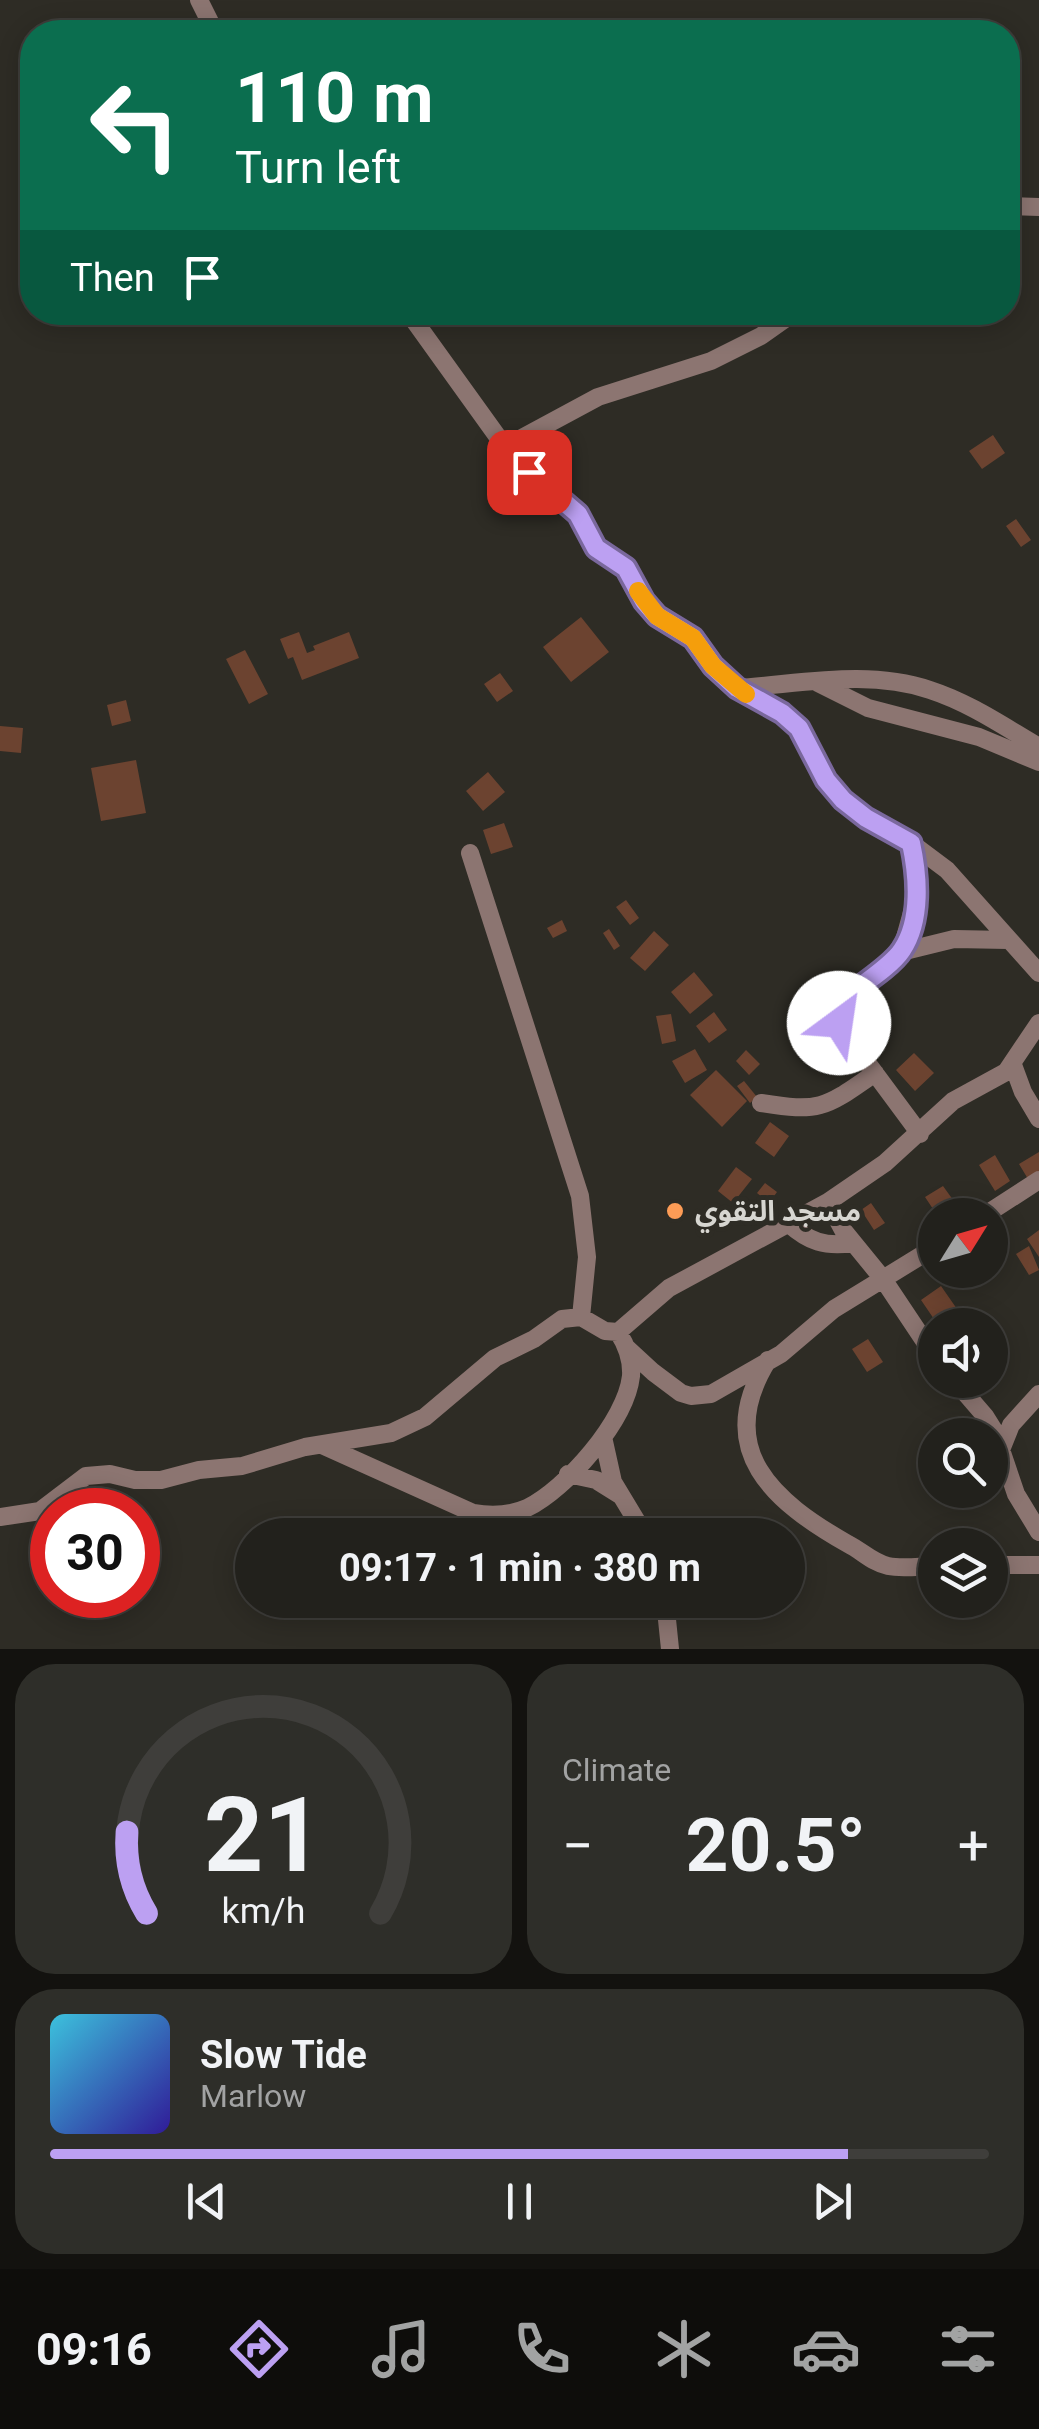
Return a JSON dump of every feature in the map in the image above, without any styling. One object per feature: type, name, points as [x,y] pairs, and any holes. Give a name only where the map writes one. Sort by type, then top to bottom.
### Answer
[{"type":"street","points":[[417,325],[505,447],[578,514],[596,548],[626,568],[657,616],[693,638],[713,666],[737,688],[782,713],[799,728],[826,780],[854,810],[911,843],[959,882],[1039,974]]},
{"type":"street","points":[[505,447],[598,397],[685,372],[724,356],[774,325]]},
{"type":"street","points":[[737,688],[874,679],[930,690],[985,714],[1039,748]]},
{"type":"street","points":[[818,682],[868,708],[979,737],[1039,762]]},
{"type":"street","points":[[902,952],[916,898],[911,843]]},
{"type":"street","points":[[470,853],[580,1196],[587,1256],[581,1317]]},
{"type":"street","points":[[920,1134],[839,1023],[838,1007],[902,952],[954,939],[1008,940]]},
{"type":"street","points":[[623,1340],[669,1288],[828,1202],[885,1163],[953,1101],[998,1078],[1014,1065],[1039,1023]]},
{"type":"street","points":[[1014,1065],[1023,1092],[1039,1119]]},
{"type":"street","points":[[761,1102],[800,1110],[822,1107],[875,1073]]},
{"type":"street","points":[[1008,1200],[1039,1180]]},
{"type":"street","points":[[828,1202],[852,1243],[884,1279],[918,1331]]},
{"type":"street","points":[[788,1223],[818,1243],[852,1243]]},
{"type":"street","points":[[0,1516],[40,1511],[86,1476],[110,1474],[135,1480],[161,1480],[199,1470],[242,1466],[322,1445],[373,1438],[409,1426],[440,1406],[495,1358],[534,1340],[562,1320],[581,1317],[623,1340],[666,1384],[691,1396],[711,1394],[792,1345],[822,1317],[918,1257]]},
{"type":"street","points":[[322,1445],[456,1507],[491,1516],[526,1508],[568,1474],[603,1437],[619,1411],[630,1381],[631,1364],[623,1340]]},
{"type":"street","points":[[769,1360],[750,1402],[749,1439],[764,1479],[777,1496],[824,1532],[878,1564],[918,1567]]},
{"type":"street","points":[[1008,1432],[1039,1394]]},
{"type":"street","points":[[970,1398],[987,1418]]},
{"type":"street","points":[[603,1437],[607,1468],[635,1518]]},
{"type":"street","points":[[1008,1471],[1016,1494],[1039,1532]]},
{"type":"street","points":[[568,1474],[596,1480],[621,1496]]},
{"type":"street","points":[[1008,1565],[1039,1565]]},
{"type":"street","points":[[667,1618],[670,1649]]},
{"type":"building","points":[[993,435],[1005,453],[982,469],[969,451]]},
{"type":"building","points":[[1016,519],[1031,540],[1021,547],[1006,526]]},
{"type":"building","points":[[581,617],[609,652],[571,682],[543,647]]},
{"type":"building","points":[[299,632],[307,653],[315,650],[313,646],[349,632],[359,658],[302,680],[280,639]]},
{"type":"building","points":[[245,650],[268,694],[249,704],[226,659]]},
{"type":"building","points":[[500,673],[513,691],[497,702],[484,684]]},
{"type":"building","points":[[126,700],[131,721],[112,726],[107,705]]},
{"type":"building","points":[[0,726],[23,728],[21,753],[0,751]]},
{"type":"building","points":[[136,760],[146,813],[101,821],[91,768]]},
{"type":"building","points":[[488,772],[505,792],[483,811],[466,791]]},
{"type":"building","points":[[504,823],[513,847],[491,854],[483,830]]},
{"type":"building","points":[[626,900],[639,918],[630,925],[616,907]]},
{"type":"building","points":[[562,920],[567,931],[553,938],[547,928]]},
{"type":"building","points":[[609,929],[620,946],[614,950],[603,933]]},
{"type":"building","points":[[654,931],[669,945],[645,971],[630,958]]},
{"type":"building","points":[[694,972],[713,995],[690,1014],[671,992]]},
{"type":"building","points":[[714,1012],[727,1030],[709,1043],[696,1026]]},
{"type":"building","points":[[671,1014],[676,1041],[662,1044],[656,1016]]},
{"type":"building","points":[[814,1016],[829,1036],[808,1051],[793,1031]]},
{"type":"building","points":[[695,1049],[707,1070],[685,1083],[672,1061]]},
{"type":"building","points":[[746,1050],[760,1064],[749,1075],[736,1061]]},
{"type":"building","points":[[914,1053],[934,1073],[915,1091],[896,1070]]},
{"type":"building","points":[[716,1070],[747,1101],[722,1127],[690,1095]]},
{"type":"building","points":[[744,1081],[757,1097],[750,1103],[737,1086]]},
{"type":"building","points":[[770,1122],[789,1136],[774,1157],[755,1143]]},
{"type":"building","points":[[1039,1152],[1039,1172],[1028,1179],[1019,1164]]},
{"type":"building","points":[[995,1155],[1010,1181],[995,1191],[979,1165]]},
{"type":"building","points":[[736,1167],[752,1179],[733,1203],[718,1191]]},
{"type":"building","points":[[765,1183],[777,1192],[769,1203],[757,1193]]},
{"type":"building","points":[[943,1186],[952,1198],[926,1198]]},
{"type":"building","points":[[871,1203],[885,1223],[874,1230],[861,1210]]},
{"type":"building","points":[[1039,1230],[1039,1257],[1027,1239]]},
{"type":"building","points":[[1029,1246],[1039,1270],[1029,1275],[1016,1254]]},
{"type":"building","points":[[942,1288],[956,1308],[926,1308],[921,1300]]},
{"type":"building","points":[[868,1339],[883,1362],[867,1372],[852,1349]]},
{"type":"slow traffic","points":[[638,591],[657,616],[693,638],[713,666],[746,694]]},
{"type":"place","name":"مسجد التقوي","points":[[675,1211]]},
{"type":"route","points":[[529,472],[578,514],[596,548],[626,568],[657,616],[693,638],[713,666],[737,688],[782,713],[799,728],[826,780],[843,800],[878,826],[911,843],[916,898],[902,952],[842,1000],[838,1007],[839,1023]]}]
